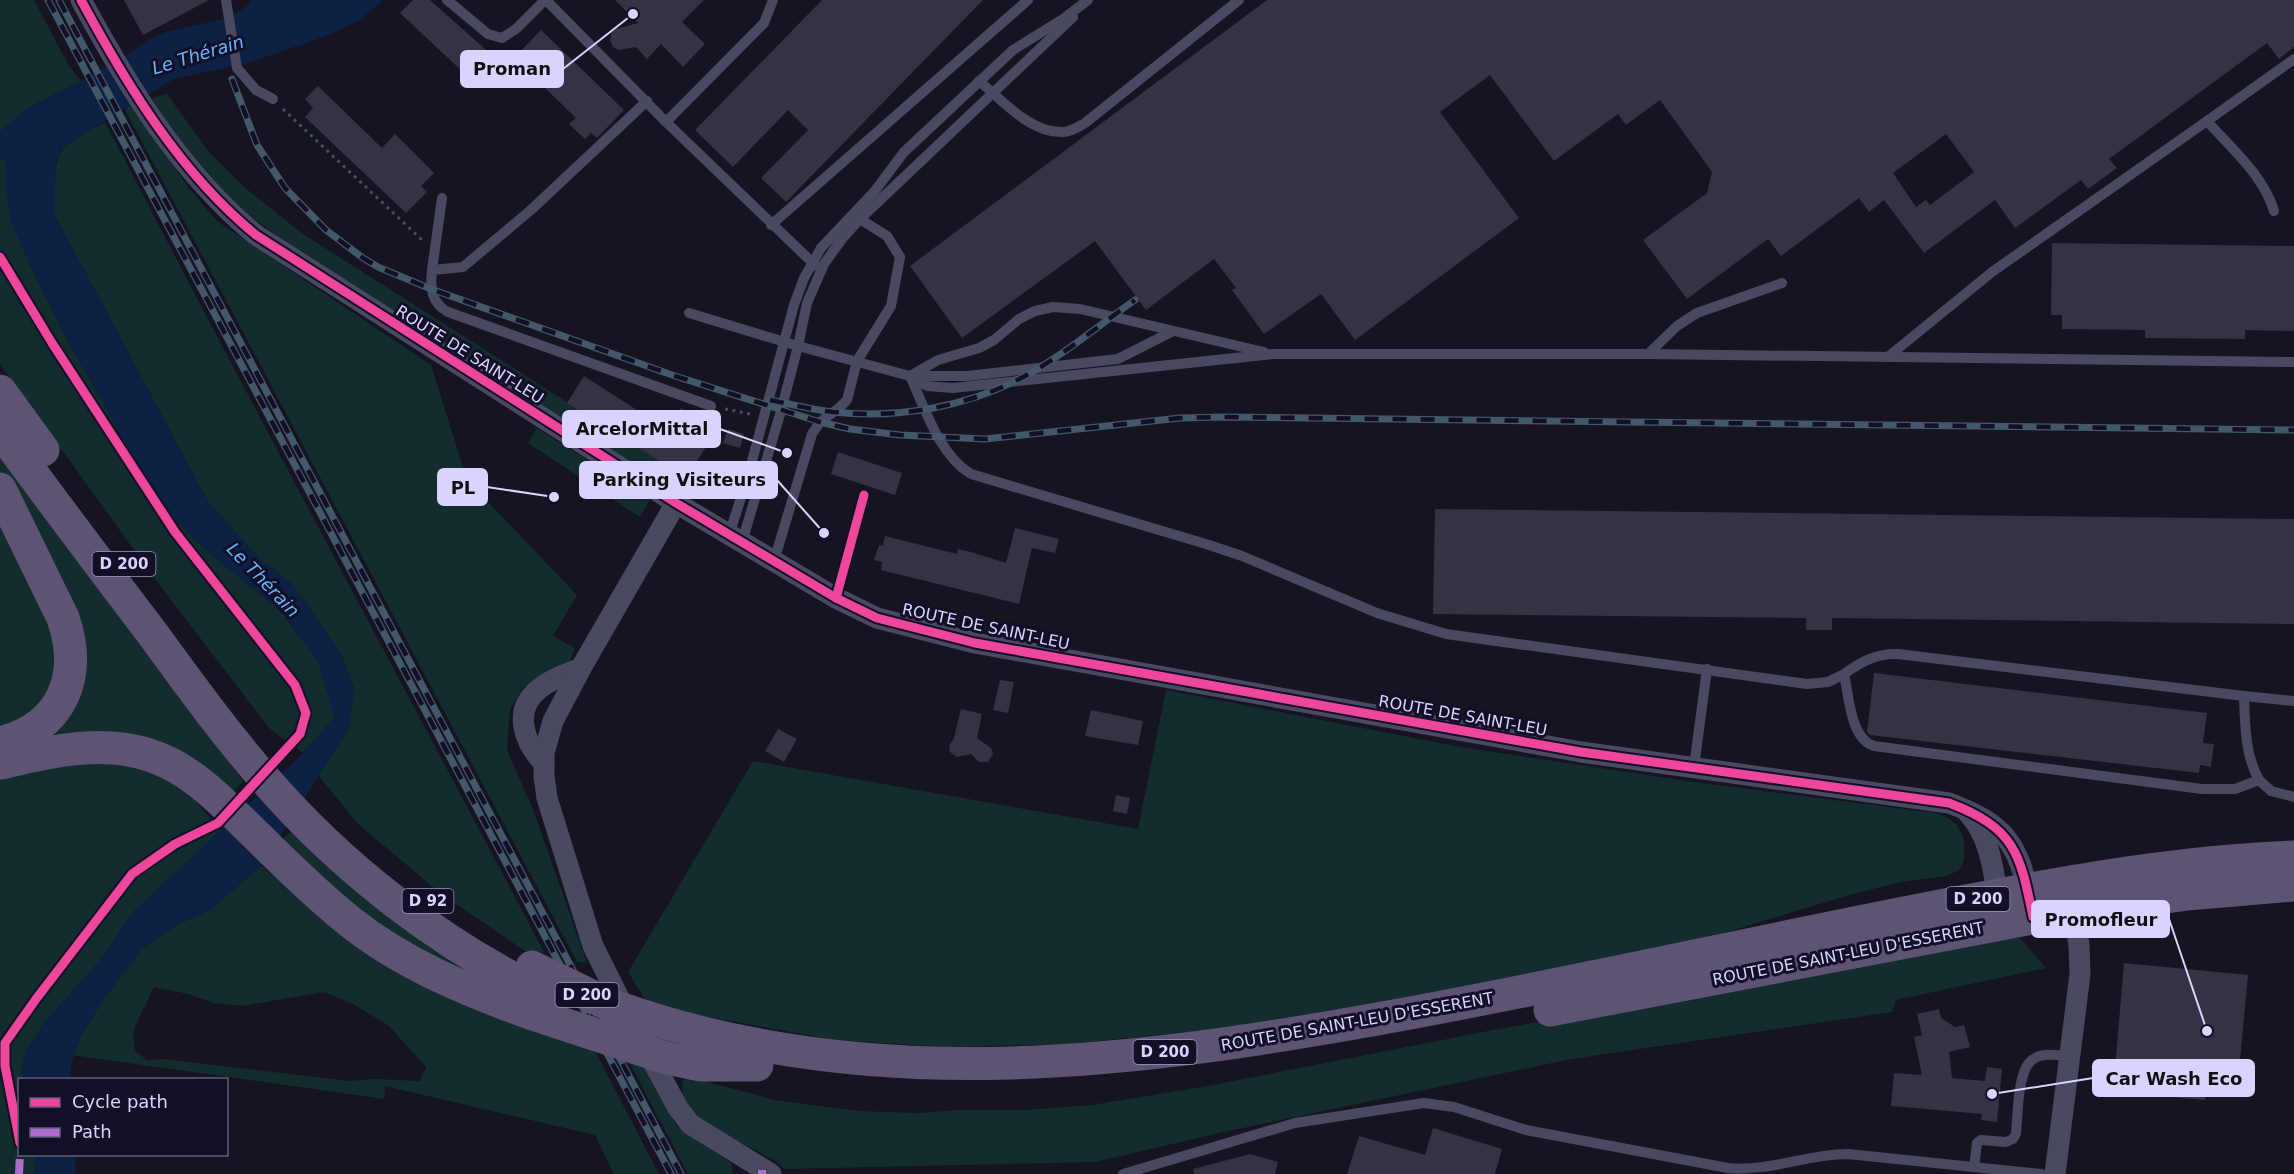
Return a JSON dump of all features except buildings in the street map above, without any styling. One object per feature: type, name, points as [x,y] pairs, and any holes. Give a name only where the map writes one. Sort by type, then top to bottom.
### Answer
[{"type":"main road","name":"D 200","points":[[0,391],[156,608],[247,742],[271,786],[330,831],[372,882],[424,923],[488,964],[540,1005],[603,1021],[656,1038]]},
{"type":"main road","name":"D 200","points":[[0,430],[247,742]]},
{"type":"main road","points":[[0,489],[63,618],[70,639],[72,661],[65,692],[56,709],[32,730],[0,743]]},
{"type":"main road","points":[[0,763],[85,748],[126,749],[170,764],[194,777],[215,794],[293,872],[342,915],[393,952],[455,985],[540,1005]]},
{"type":"main road","name":"ROUTE DE SAINT-LEU D'ESSERENT","points":[[330,831],[386,869],[440,910],[532,967],[588,995],[656,1038],[757,1065],[826,1076],[929,1083],[1053,1082],[1187,1071],[1277,1059],[1441,1030],[2015,906],[2072,896],[2201,864],[2294,857]]},
{"type":"main road","name":"ROUTE DE SAINT-LEU D'ESSERENT","points":[[2072,896],[2206,892],[2294,885]]},
{"type":"main road","name":"ROUTE DE SAINT-LEU D'ESSERENT","points":[[656,1038],[742,1042],[817,1055],[919,1064],[982,1064],[1110,1058],[1261,1040],[1401,1015],[1614,974],[1796,933],[2015,906]]},
{"type":"street","name":"ROUTE DE SAINT-LEU","points":[[81,0],[111,54],[175,150],[208,191],[256,235],[676,503],[866,614],[954,639],[1581,752],[1929,798],[1960,807],[1988,821],[2004,834],[2018,856],[2015,906]]},
{"type":"street","points":[[676,503],[553,721],[546,742],[543,763],[545,787],[549,807],[593,946],[678,1108],[690,1124],[698,1130],[771,1174]]},
{"type":"street","points":[[543,763],[535,755],[525,736],[523,726],[525,706],[536,691],[545,684],[581,668]]},
{"type":"street","points":[[1960,807],[1975,820],[1984,835],[2015,906]]},
{"type":"street","points":[[2055,1174],[2080,974],[2072,896]]},
{"type":"lane","points":[[447,0],[488,34],[502,38],[516,29],[545,0],[771,225],[821,270]]},
{"type":"lane","points":[[666,122],[764,23],[773,0]]},
{"type":"lane","points":[[771,225],[1028,0]]},
{"type":"lane","points":[[736,539],[764,417],[798,292],[820,248],[994,93],[1061,30],[1087,0]]},
{"type":"lane","points":[[736,539],[769,455],[807,303],[821,270],[856,217],[904,152],[1013,50],[1063,19],[1087,0]]},
{"type":"lane","points":[[979,81],[1031,122],[1049,130],[1069,131],[1085,123],[1239,0]]},
{"type":"lane","points":[[226,2],[237,68],[256,90],[273,99]]},
{"type":"lane","points":[[1889,356],[1992,272],[2208,122],[2294,59]]},
{"type":"lane","points":[[432,270],[463,267],[532,209],[647,101]]},
{"type":"lane","points":[[2208,122],[2254,173],[2267,192],[2274,211]]},
{"type":"lane","points":[[442,198],[432,270],[433,297],[436,303],[448,312],[711,406]]},
{"type":"lane","points":[[774,561],[812,434],[820,422],[847,400],[857,362],[891,306],[900,257],[886,236],[856,217]]},
{"type":"lane","points":[[1648,354],[1677,326],[1697,313],[1782,283]]},
{"type":"lane","points":[[909,376],[938,360],[979,348],[994,340],[1019,319],[1044,308],[1071,307],[1273,354]]},
{"type":"lane","points":[[689,313],[909,376],[927,386],[953,388],[1273,354],[1648,354],[2294,362]]},
{"type":"lane","points":[[909,376],[967,376],[1118,359],[1173,331]]},
{"type":"lane","points":[[909,376],[947,453],[963,470],[982,478],[1215,547],[1354,604],[1426,629],[1485,641],[1807,684],[1828,682],[1866,659],[1887,654],[2294,701]]},
{"type":"lane","points":[[1694,767],[1707,669]]},
{"type":"lane","points":[[1844,674],[1857,734],[1867,744],[1874,746],[2202,789],[2235,789],[2259,780]]},
{"type":"lane","points":[[2244,696],[2248,747],[2255,772],[2259,780],[2271,791],[2294,797]]},
{"type":"lane","points":[[1974,1167],[1977,1143],[1981,1140],[2006,1142],[2013,1139],[2016,1134],[2023,1071],[2033,1059],[2048,1054],[2070,1056]]},
{"type":"lane","points":[[1124,1174],[1295,1123],[1425,1103],[1445,1105],[1526,1130],[1728,1168],[1767,1167],[1832,1154],[2041,1174]]},
{"type":"path","points":[[273,99],[434,252]]},
{"type":"path","points":[[711,406],[764,417]]},
{"type":"green space","points":[[0,0],[34,0],[69,66],[81,81],[26,109],[0,132]]},
{"type":"green space","points":[[167,94],[209,152],[244,187],[303,234],[686,478],[676,494],[289,245],[268,229],[211,180],[180,143],[152,98]]},
{"type":"green space","points":[[131,104],[188,187],[217,221],[431,365],[467,480],[577,595],[553,636],[575,648],[570,661],[523,688],[510,709],[507,750],[533,809],[587,963],[577,962],[125,110]]},
{"type":"green space","points":[[105,122],[544,952],[525,951],[440,893],[358,824],[318,775],[349,728],[354,688],[341,654],[293,585],[259,558],[208,502],[54,214],[55,172],[62,150],[76,138]]},
{"type":"green space","points":[[5,158],[29,263],[70,345],[112,418],[131,457],[165,510],[197,542],[282,613],[318,661],[335,717],[303,753],[269,728],[155,579],[0,364],[0,159]]},
{"type":"green space","points":[[537,428],[650,500],[640,517],[528,443]]},
{"type":"green space","points":[[0,451],[159,670],[243,781],[233,791],[214,778],[23,749],[75,690],[0,474]]},
{"type":"green space","points":[[0,511],[60,651],[47,698],[29,715],[0,731]]},
{"type":"green space","points":[[1166,690],[1461,747],[1687,781],[1935,813],[1947,817],[1957,825],[1964,839],[1964,861],[1959,870],[1947,876],[1901,882],[1849,895],[1701,940],[1418,996],[1217,1029],[1068,1044],[948,1047],[835,1040],[649,1006],[628,972],[753,761],[1138,829]]},
{"type":"green space","points":[[121,757],[186,789],[221,831],[134,911],[98,963],[44,1023],[26,1051],[21,1071],[23,1078],[18,1078],[18,1156],[35,1156],[34,1174],[0,1174],[0,770]]},
{"type":"green space","points":[[295,828],[488,977],[439,970],[275,845]]},
{"type":"green space","points":[[261,866],[284,884],[596,1053],[659,1174],[614,1174],[595,1135],[385,1086],[384,1099],[73,1055],[81,1036],[102,1001],[141,950],[179,924],[211,909]],"holes":[[[154,987],[188,994],[214,1003],[242,1006],[324,992],[353,1004],[389,1026],[426,1067],[420,1081],[375,1079],[350,1081],[164,1059],[147,1060],[135,1051],[133,1036],[135,1026]]]},
{"type":"green space","points":[[2020,938],[2046,968],[1896,1000],[1892,1012],[1571,1059],[1224,1132],[1095,1162],[784,1169],[774,1160],[692,1117],[683,1098],[682,1082],[689,1077],[775,1100],[858,1111],[919,1113],[960,1110],[1025,1110],[1092,1105],[1208,1086],[1488,1031],[1997,939]]},
{"type":"green space","points":[[627,1058],[644,1064],[677,1127],[731,1163],[733,1174],[688,1174]]},
{"type":"water","name":"Le Thérain","points":[[252,0],[383,0],[361,19],[329,35],[251,62],[174,79],[93,128],[61,150],[56,162],[54,214],[208,502],[259,558],[293,585],[341,654],[354,688],[349,728],[261,866],[211,909],[179,924],[141,950],[102,1001],[81,1036],[71,1064],[70,1078],[23,1078],[21,1071],[26,1051],[44,1023],[98,963],[134,911],[303,753],[335,717],[318,661],[282,613],[197,542],[165,510],[131,457],[112,418],[70,345],[29,263],[10,219],[6,189],[6,161],[5,158],[0,159],[0,132],[26,109],[124,57],[148,40],[167,32],[219,20],[243,10]]},
{"type":"water","points":[[35,1156],[76,1156],[75,1174],[34,1174]]},
{"type":"railway","points":[[48,0],[671,1174]]},
{"type":"railway","points":[[59,0],[681,1174]]},
{"type":"railway","points":[[232,79],[257,145],[285,188],[326,230],[378,267],[431,289],[675,376],[820,422],[850,429],[900,435],[985,439],[1180,418],[1224,417],[2294,430]]},
{"type":"railway","points":[[770,400],[817,410],[858,414],[907,412],[956,403],[1003,387],[1039,368],[1135,300]]},
{"type":"marked path","points":[[19,1174],[20,1156]]},
{"type":"cycle path","points":[[81,0],[117,64],[179,156],[229,211],[256,235],[676,503],[836,598],[877,618],[975,643],[1581,752],[1949,803],[1988,822],[2011,845],[2024,876],[2033,917]]},
{"type":"cycle path","points":[[0,257],[52,343],[175,532],[295,685],[306,713],[300,734],[218,823],[175,844],[132,874],[5,1043],[5,1066],[18,1133]]},
{"type":"cycle path","points":[[836,598],[864,495]]},
{"type":"place","name":"Proman","points":[[633,14]]},
{"type":"place","name":"ArcelorMittal","points":[[787,453]]},
{"type":"place","name":"PL","points":[[554,497]]},
{"type":"place","name":"Parking Visiteurs","points":[[824,533]]},
{"type":"place","name":"Promofleur","points":[[2207,1031]]},
{"type":"place","name":"Car Wash Eco","points":[[1992,1094]]}]
